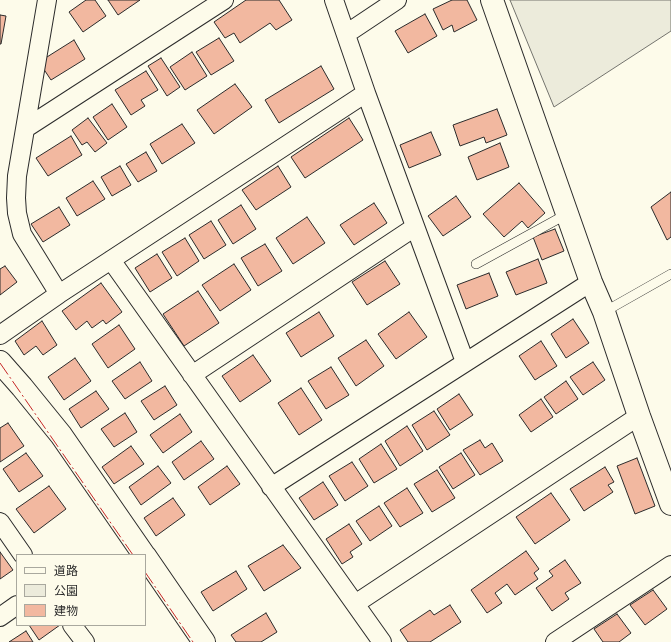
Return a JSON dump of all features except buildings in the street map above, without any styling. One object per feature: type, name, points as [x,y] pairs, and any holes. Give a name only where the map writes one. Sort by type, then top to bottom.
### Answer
[{"type":"street","points":[[47,0],[17,176],[16,198],[17,213],[22,234],[59,294]]},
{"type":"street","points":[[26,128],[224,0]]},
{"type":"street","points":[[334,0],[366,93],[465,362]]},
{"type":"street","points":[[346,34],[397,0]]},
{"type":"street","points":[[492,0],[671,504]]},
{"type":"street","points":[[0,335],[59,294],[366,93]]},
{"type":"street","points":[[192,375],[415,227]]},
{"type":"street","points":[[111,260],[382,642]]},
{"type":"street","points":[[271,487],[591,282]]},
{"type":"street","points":[[0,362],[61,435],[144,554]]},
{"type":"street","points":[[355,604],[639,416]]},
{"type":"street","points":[[0,522],[22,554]]},
{"type":"street","points":[[146,557],[204,642]]},
{"type":"street","points":[[561,640],[671,565]]},
{"type":"street","points":[[0,616],[16,606]]},
{"type":"street","points":[[73,626],[85,642]]},
{"type":"lane","points":[[476,264],[567,214]]},
{"type":"lane","points":[[604,312],[671,274]]},
{"type":"green space","points":[[510,0],[671,0],[671,31],[554,107]]},
{"type":"power","points":[[0,363],[132,554]]},
{"type":"power","points":[[146,573],[193,642]]}]
